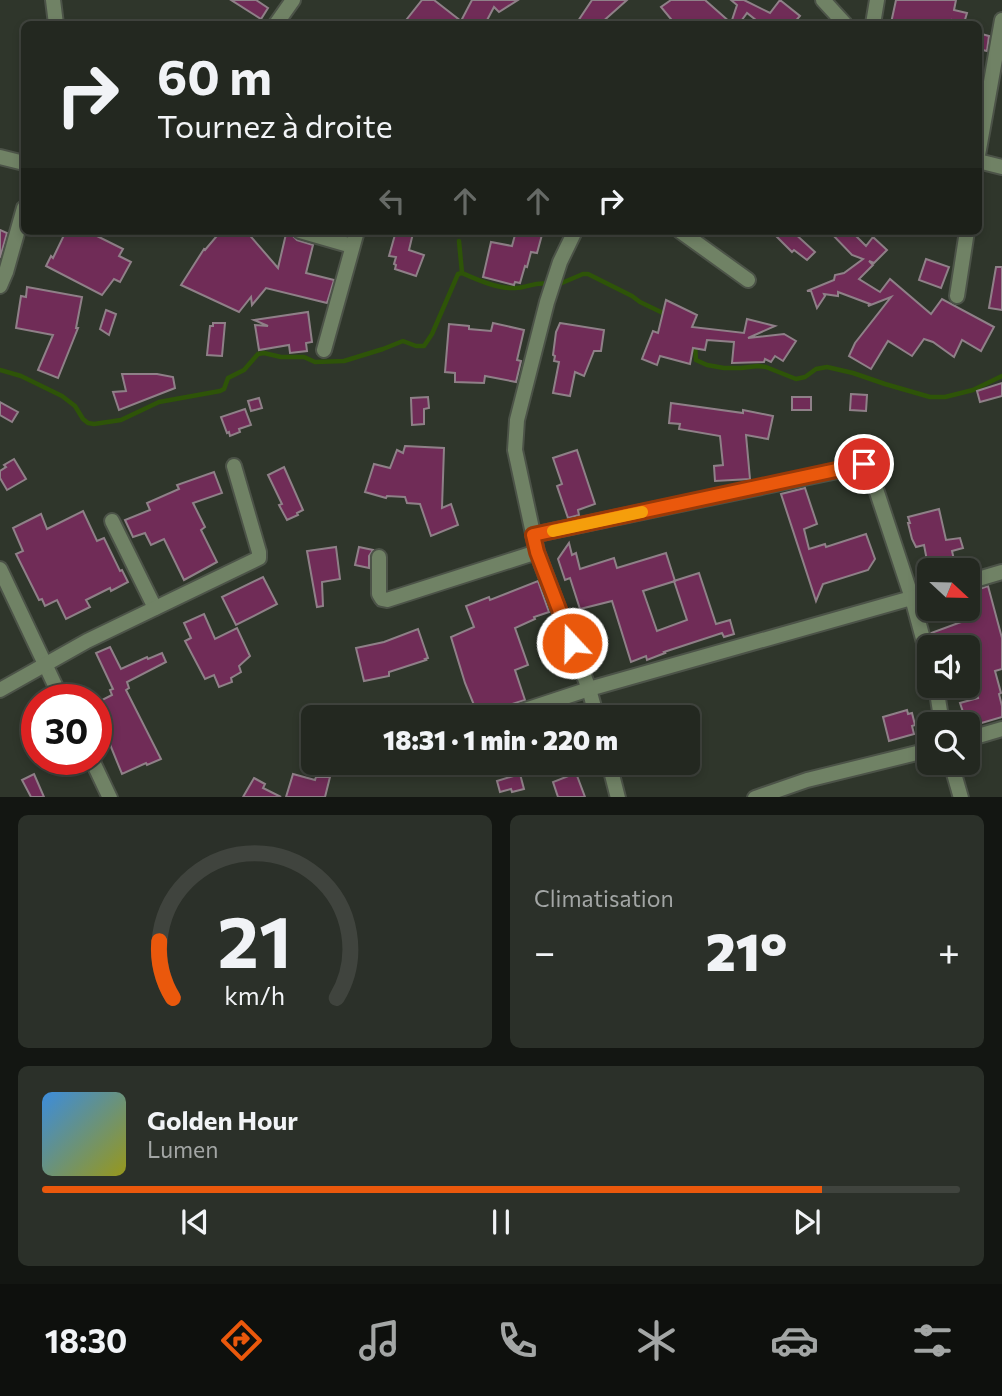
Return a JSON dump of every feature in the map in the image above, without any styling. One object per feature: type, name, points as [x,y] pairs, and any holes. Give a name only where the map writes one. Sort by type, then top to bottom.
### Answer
[{"type":"street","points":[[53,0],[56,21]]},
{"type":"street","points":[[279,21],[293,0]]},
{"type":"street","points":[[823,0],[842,21]]},
{"type":"street","points":[[874,21],[877,0]]},
{"type":"street","points":[[982,132],[1002,20]]},
{"type":"street","points":[[0,157],[21,162]]},
{"type":"street","points":[[982,162],[1002,167]]},
{"type":"street","points":[[0,286],[21,219]]},
{"type":"street","points":[[314,235],[352,246]]},
{"type":"street","points":[[324,350],[356,235]]},
{"type":"street","points":[[573,235],[559,262],[553,282],[517,420],[515,450],[537,552],[593,705]]},
{"type":"street","points":[[686,235],[748,280]]},
{"type":"street","points":[[957,296],[966,235]]},
{"type":"street","points":[[533,535],[864,464],[869,468],[922,635]]},
{"type":"street","points":[[0,690],[86,641],[259,558],[234,466]]},
{"type":"street","points":[[112,521],[155,608]]},
{"type":"street","points":[[380,557],[379,594],[382,599],[387,600],[537,552]]},
{"type":"street","points":[[0,569],[54,684]]},
{"type":"street","points":[[980,578],[1002,572]]},
{"type":"street","points":[[540,705],[917,597]]},
{"type":"street","points":[[980,735],[1002,729]]},
{"type":"street","points":[[755,797],[807,780],[917,753]]},
{"type":"street","points":[[99,775],[110,797]]},
{"type":"street","points":[[612,775],[618,797]]},
{"type":"street","points":[[955,775],[961,797]]},
{"type":"building","points":[[231,0],[256,0],[268,8],[261,19]]},
{"type":"building","points":[[422,0],[434,0],[461,21],[405,21]]},
{"type":"building","points":[[472,0],[518,0],[499,12],[494,7],[487,21],[461,21]]},
{"type":"building","points":[[592,0],[627,0],[603,21],[578,21]]},
{"type":"building","points":[[671,0],[705,0],[729,21],[673,21],[661,7]]},
{"type":"building","points":[[731,0],[744,0],[770,13],[780,0],[800,16],[796,21],[757,21],[747,13],[741,21],[732,21],[737,5]]},
{"type":"building","points":[[896,0],[956,0],[954,10],[967,13],[965,21],[891,21]]},
{"type":"building","points":[[982,34],[989,36],[987,51],[982,50]]},
{"type":"building","points":[[0,230],[7,233],[0,258]]},
{"type":"building","points":[[64,235],[95,235],[123,249],[119,256],[131,262],[120,282],[114,279],[102,295],[46,266],[51,256],[53,258]]},
{"type":"building","points":[[218,235],[249,235],[278,268],[286,235],[292,235],[297,240],[313,245],[306,273],[334,280],[327,303],[266,288],[252,305],[251,297],[239,312],[181,285]]},
{"type":"building","points":[[395,235],[413,235],[409,250],[424,255],[416,276],[395,269],[396,257],[389,256]]},
{"type":"building","points":[[515,235],[542,235],[537,253],[531,252],[520,283],[515,282],[514,285],[483,277],[491,242],[512,246]]},
{"type":"building","points":[[775,235],[796,235],[815,252],[807,260],[794,250],[792,252]]},
{"type":"building","points":[[833,235],[855,235],[866,246],[873,237],[887,250],[874,263],[869,261],[873,265],[859,279],[880,292],[890,279],[931,314],[942,299],[994,327],[981,351],[962,340],[954,357],[924,339],[912,356],[888,341],[871,369],[849,356],[855,343],[891,297],[868,306],[870,304],[838,292],[838,296],[824,294],[817,308],[811,291],[807,291],[834,280],[835,275],[844,273],[863,259],[852,255]]},
{"type":"building","points":[[926,259],[949,267],[941,288],[919,280]]},
{"type":"building","points":[[996,267],[1002,267],[1002,310],[989,308]]},
{"type":"building","points":[[27,287],[82,297],[78,328],[58,378],[38,370],[53,335],[16,328],[21,296],[26,297]]},
{"type":"building","points":[[666,300],[697,315],[692,327],[744,333],[747,319],[775,326],[748,338],[784,334],[796,341],[783,361],[775,356],[771,362],[765,359],[764,362],[732,363],[734,342],[707,340],[705,350],[693,348],[690,364],[660,356],[657,365],[642,359],[653,331],[658,333]]},
{"type":"building","points":[[106,310],[116,314],[109,335],[100,329]]},
{"type":"building","points":[[308,312],[312,342],[306,343],[307,351],[290,353],[289,345],[259,350],[255,325],[268,326],[254,320]]},
{"type":"building","points":[[213,323],[225,323],[222,356],[207,355],[210,326],[213,326]]},
{"type":"building","points":[[493,323],[524,330],[517,360],[521,361],[516,382],[485,376],[484,383],[455,382],[455,373],[445,372],[449,324],[491,331]]},
{"type":"building","points":[[560,323],[604,330],[601,351],[594,351],[584,376],[575,372],[570,396],[553,393],[559,362],[554,361],[553,355]]},
{"type":"building","points":[[122,374],[173,377],[175,388],[119,410],[113,392],[126,391]]},
{"type":"building","points":[[1002,383],[1002,396],[980,402],[977,391]]},
{"type":"building","points":[[851,394],[867,395],[866,411],[850,410]]},
{"type":"building","points":[[428,397],[429,408],[424,409],[424,424],[412,425],[411,398]]},
{"type":"building","points":[[792,397],[811,397],[811,410],[792,410]]},
{"type":"building","points":[[259,398],[262,408],[251,411],[248,401]]},
{"type":"building","points":[[0,402],[18,412],[12,422],[0,415]]},
{"type":"building","points":[[671,403],[743,413],[743,410],[773,416],[768,439],[746,435],[750,479],[715,481],[714,466],[723,465],[720,436],[679,429],[680,424],[669,423]]},
{"type":"building","points":[[245,409],[251,425],[230,436],[221,417]]},
{"type":"building","points":[[405,446],[444,448],[442,508],[451,504],[458,525],[431,536],[420,504],[407,503],[405,497],[386,498],[365,492],[374,464],[390,468],[397,450],[403,453]]},
{"type":"building","points":[[577,450],[595,504],[578,510],[579,515],[568,518],[557,486],[562,484],[553,458]]},
{"type":"building","points":[[14,459],[26,479],[7,490],[0,478],[0,471]]},
{"type":"building","points":[[284,467],[303,510],[287,520],[268,475]]},
{"type":"building","points":[[214,472],[222,493],[193,503],[205,527],[201,530],[217,562],[184,580],[164,539],[151,545],[145,533],[133,537],[125,520],[150,510],[147,503],[179,489],[177,485]]},
{"type":"building","points":[[805,488],[817,524],[804,529],[809,549],[825,544],[826,547],[866,534],[875,559],[868,570],[823,584],[816,601],[781,494]]},
{"type":"building","points":[[939,509],[946,540],[960,538],[963,548],[952,551],[954,558],[926,558],[924,545],[916,547],[912,539],[908,517]]},
{"type":"building","points":[[83,511],[97,541],[104,538],[128,582],[86,600],[90,607],[66,619],[57,600],[45,606],[42,599],[39,600],[16,554],[23,551],[13,528],[41,514],[47,529]]},
{"type":"building","points":[[569,543],[572,555],[576,553],[580,569],[614,558],[617,568],[666,553],[675,581],[699,573],[716,624],[730,620],[734,634],[724,637],[722,633],[647,660],[646,656],[631,662],[612,601],[580,609],[570,578],[565,580],[558,559]],"holes":[[[674,581],[687,620],[657,631],[643,591]]]},
{"type":"building","points":[[336,547],[340,579],[322,582],[323,606],[317,607],[307,551]]},
{"type":"building","points":[[359,547],[373,550],[369,556],[369,568],[355,565]]},
{"type":"building","points":[[263,577],[277,604],[236,625],[222,597]]},
{"type":"building","points":[[538,581],[549,612],[515,628],[528,665],[515,670],[525,700],[509,705],[474,705],[451,637],[474,627],[466,606],[489,597],[490,600]]},
{"type":"building","points":[[988,586],[1002,638],[1002,669],[995,671],[1001,693],[1002,717],[980,723],[980,712],[963,712],[960,703],[980,698],[980,635],[931,633],[964,621],[980,621],[980,589]]},
{"type":"building","points":[[204,614],[215,639],[237,628],[250,656],[239,666],[241,672],[231,678],[232,682],[219,687],[214,675],[205,679],[185,641],[191,638],[184,623]]},
{"type":"building","points":[[418,629],[428,658],[426,660],[389,672],[389,676],[364,681],[356,648],[384,642]]},
{"type":"building","points":[[110,647],[121,669],[162,653],[166,662],[127,682],[129,688],[126,690],[161,759],[122,774],[112,749],[112,684],[96,653]]},
{"type":"building","points":[[907,710],[908,714],[912,713],[914,734],[889,741],[883,717]]},
{"type":"building","points":[[293,774],[315,780],[316,777],[330,777],[325,797],[286,797]]},
{"type":"building","points":[[34,775],[44,797],[31,797],[22,780]]},
{"type":"building","points":[[520,775],[524,789],[500,792],[497,781]]},
{"type":"building","points":[[577,775],[585,797],[558,797],[553,782]]},
{"type":"building","points":[[254,778],[265,784],[263,788],[281,797],[243,797]]},
{"type":"waterway","points":[[0,370],[21,376],[62,396],[75,406],[83,419],[94,424],[121,420],[159,402],[220,391],[224,389],[228,378],[244,370],[258,354],[304,357],[315,362],[344,361],[403,341],[424,346],[432,334],[458,274],[462,273],[459,241]]},
{"type":"waterway","points":[[462,273],[488,284],[508,288],[548,284]]},
{"type":"waterway","points":[[557,285],[588,274],[665,314]]},
{"type":"waterway","points":[[695,345],[696,360],[707,365],[724,368],[766,367],[796,379],[805,377],[816,369],[827,367],[930,397],[945,397],[973,390],[1002,376]]},
{"type":"slow traffic","points":[[553,531],[642,512]]},
{"type":"route","points":[[572,643],[533,535],[864,464]]}]
